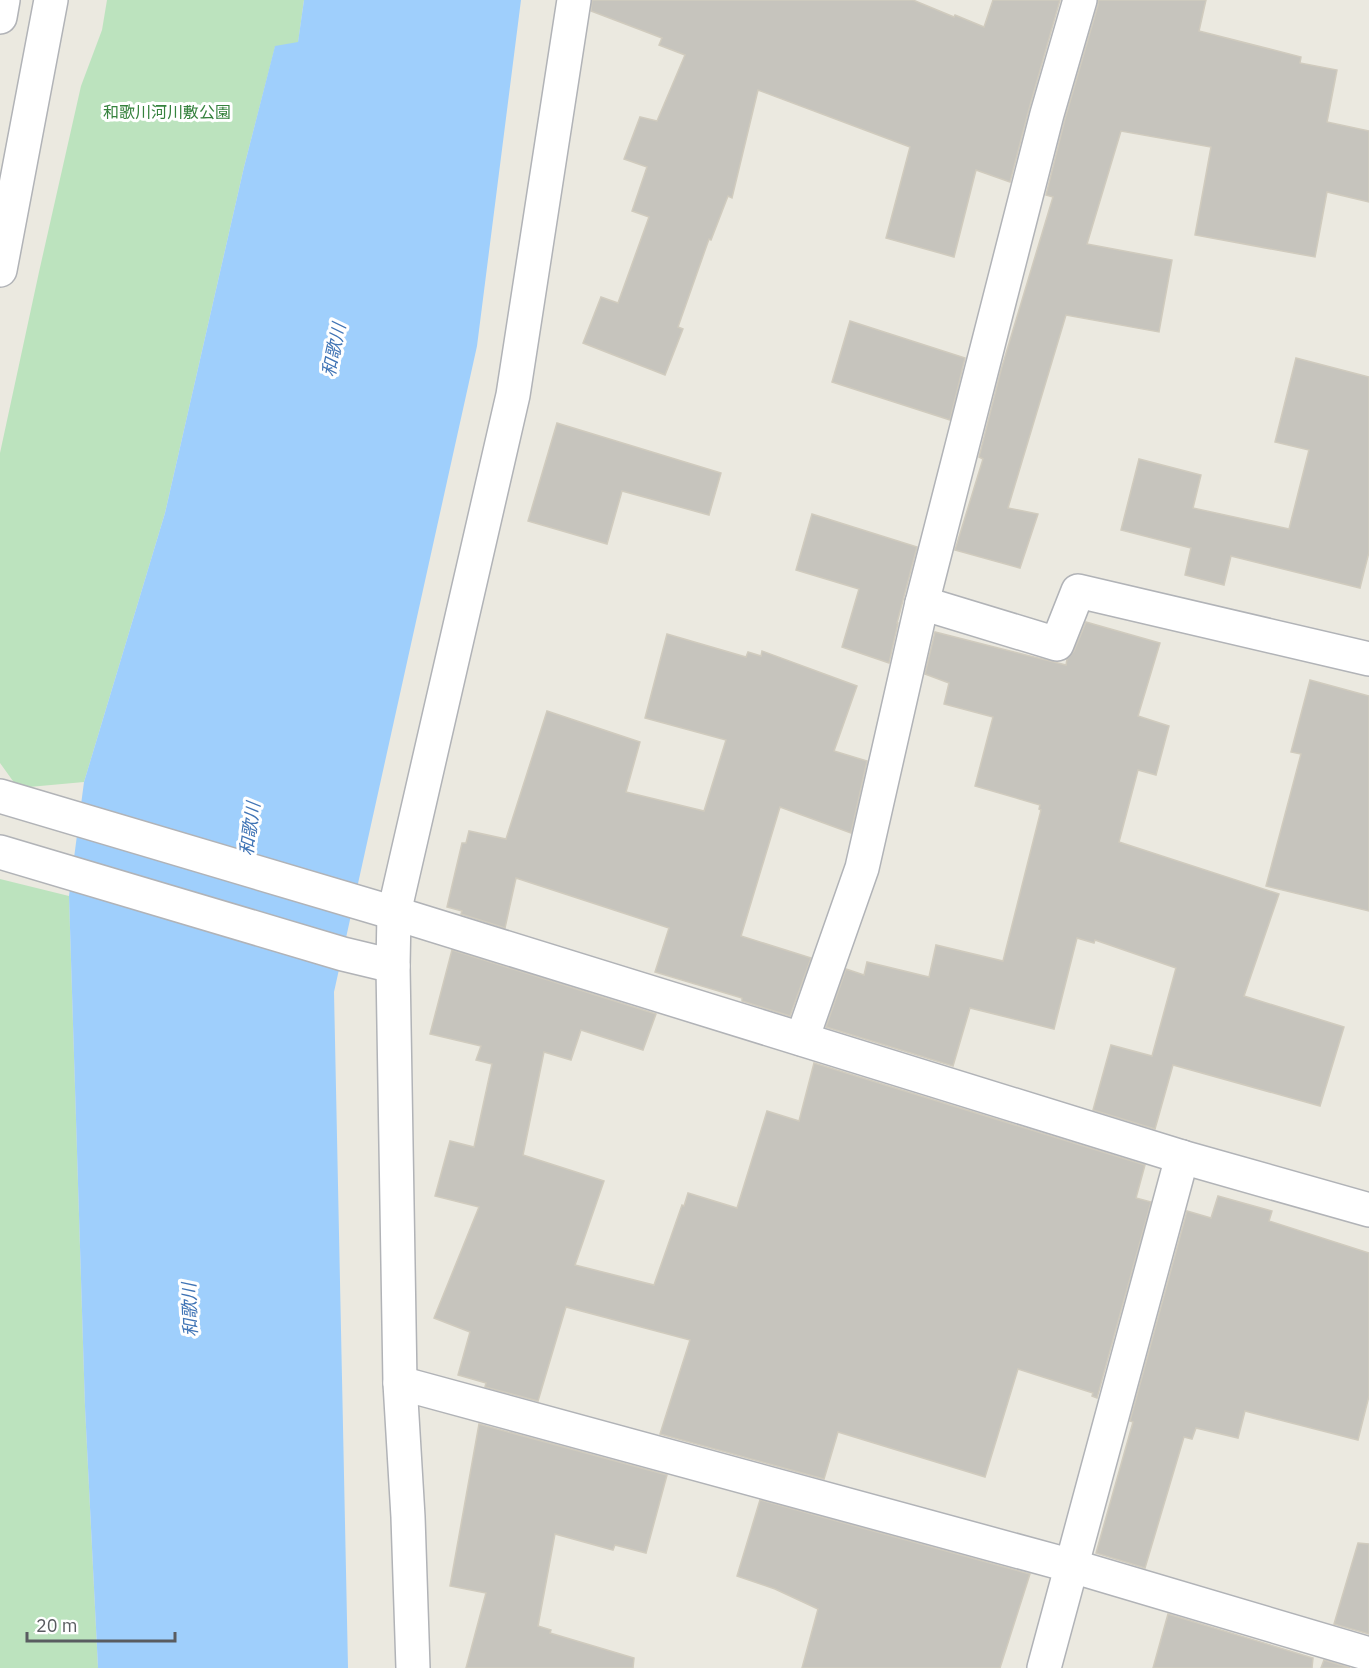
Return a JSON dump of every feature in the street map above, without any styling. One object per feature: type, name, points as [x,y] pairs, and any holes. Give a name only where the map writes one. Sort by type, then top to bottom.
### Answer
[{"type":"street","points":[[0,17],[3,0]]},
{"type":"street","points":[[0,270],[51,0]]},
{"type":"street","points":[[413,1668],[408,1516],[400,1383],[394,913],[513,395],[574,0]]},
{"type":"street","points":[[802,1039],[862,868],[922,603],[1047,114],[1080,0]]},
{"type":"street","points":[[922,603],[1057,644],[1078,591],[1369,659]]},
{"type":"street","points":[[0,796],[394,913],[1182,1157],[1369,1210]]},
{"type":"street","points":[[0,852],[343,954],[393,966]]},
{"type":"street","points":[[1044,1668],[1182,1157]]},
{"type":"street","points":[[400,1383],[1072,1566],[1369,1654]]},
{"type":"green space","name":"和歌川河川敷公園","points":[[107,0],[304,0],[298,43],[275,47],[244,167],[165,513],[84,782],[18,788],[0,763],[0,453],[81,86],[102,30]]},
{"type":"green space","points":[[0,879],[69,896],[85,1407],[98,1668],[0,1668]]},
{"type":"water","name":"和歌川","points":[[304,0],[521,0],[477,346],[334,992],[348,1668],[98,1668],[85,1407],[69,896],[84,782],[165,513],[244,167],[275,46],[298,42]]},
{"type":"building","points":[[592,0],[913,0],[984,27],[993,0],[1060,0],[1010,182],[976,170],[954,257],[886,238],[910,147],[758,90],[732,198],[728,196],[711,240],[709,239],[678,327],[683,329],[665,375],[583,343],[601,297],[618,303],[649,217],[632,211],[647,167],[624,159],[640,117],[657,121],[685,55],[659,45],[662,38],[591,11]]},
{"type":"building","points":[[1098,0],[1206,0],[1199,31],[1301,57],[1300,63],[1337,70],[1327,122],[1369,131],[1369,202],[1327,192],[1315,257],[1195,235],[1211,147],[1121,131],[1087,244],[1172,260],[1159,332],[1066,315],[1008,508],[1038,514],[1020,568],[955,550],[983,459],[979,457],[1001,370],[1053,197],[1046,195]]},
{"type":"building","points":[[850,321],[965,358],[950,420],[832,382]]},
{"type":"building","points":[[1296,358],[1369,377],[1369,552],[1360,588],[1231,556],[1224,585],[1185,575],[1191,548],[1121,530],[1139,459],[1201,475],[1193,508],[1289,529],[1309,450],[1275,442]]},
{"type":"building","points":[[557,423],[721,473],[709,515],[622,491],[607,544],[528,521]]},
{"type":"building","points":[[812,514],[917,547],[889,663],[842,647],[859,589],[796,570]]},
{"type":"building","points":[[1086,622],[1160,643],[1138,716],[1169,726],[1156,775],[1138,770],[1119,842],[1279,894],[1244,996],[1344,1027],[1320,1106],[1173,1065],[1155,1129],[1093,1110],[1111,1045],[1152,1056],[1176,968],[1095,940],[1094,943],[1077,938],[1054,1029],[970,1008],[953,1066],[826,1027],[846,969],[864,975],[867,962],[929,977],[936,945],[1003,961],[1041,810],[1040,805],[975,786],[993,717],[944,704],[949,683],[925,674],[935,632],[1066,665]]},
{"type":"building","points":[[667,634],[746,657],[748,652],[761,656],[762,651],[857,686],[834,751],[867,761],[851,833],[780,807],[741,936],[811,958],[790,1016],[742,1001],[742,998],[655,972],[669,928],[516,878],[505,928],[461,914],[462,911],[447,907],[462,843],[466,843],[469,831],[506,839],[547,711],[640,742],[626,792],[704,811],[726,740],[645,718]]},
{"type":"building","points":[[1310,680],[1369,696],[1369,911],[1266,886],[1301,754],[1291,752]]},
{"type":"building","points":[[452,950],[656,1014],[643,1050],[581,1030],[571,1060],[544,1052],[523,1155],[604,1181],[575,1265],[654,1285],[688,1193],[737,1208],[767,1111],[799,1121],[814,1063],[1145,1165],[1136,1198],[1151,1202],[1097,1398],[1092,1396],[1093,1393],[1018,1369],[985,1477],[838,1432],[824,1479],[660,1434],[690,1340],[566,1307],[538,1401],[485,1387],[486,1383],[458,1375],[470,1332],[434,1318],[479,1207],[435,1196],[450,1141],[474,1147],[492,1064],[476,1060],[481,1046],[430,1034]]},
{"type":"building","points":[[1218,1196],[1272,1211],[1269,1221],[1369,1253],[1369,1396],[1358,1440],[1245,1411],[1238,1438],[1196,1428],[1192,1439],[1184,1437],[1145,1568],[1096,1553],[1133,1422],[1130,1421],[1187,1211],[1211,1218]]},
{"type":"building","points":[[479,1424],[667,1475],[646,1553],[615,1545],[613,1550],[555,1534],[538,1626],[551,1630],[550,1633],[634,1658],[633,1668],[466,1668],[486,1593],[450,1586]]},
{"type":"building","points":[[760,1500],[1030,1574],[1000,1668],[802,1668],[818,1609],[775,1589],[737,1576]]},
{"type":"building","points":[[1358,1543],[1369,1544],[1369,1634],[1334,1624]]},
{"type":"building","points":[[1168,1614],[1313,1658],[1312,1668],[1153,1668]]},
{"type":"building","points":[[1324,1660],[1350,1668],[1321,1668]]}]
